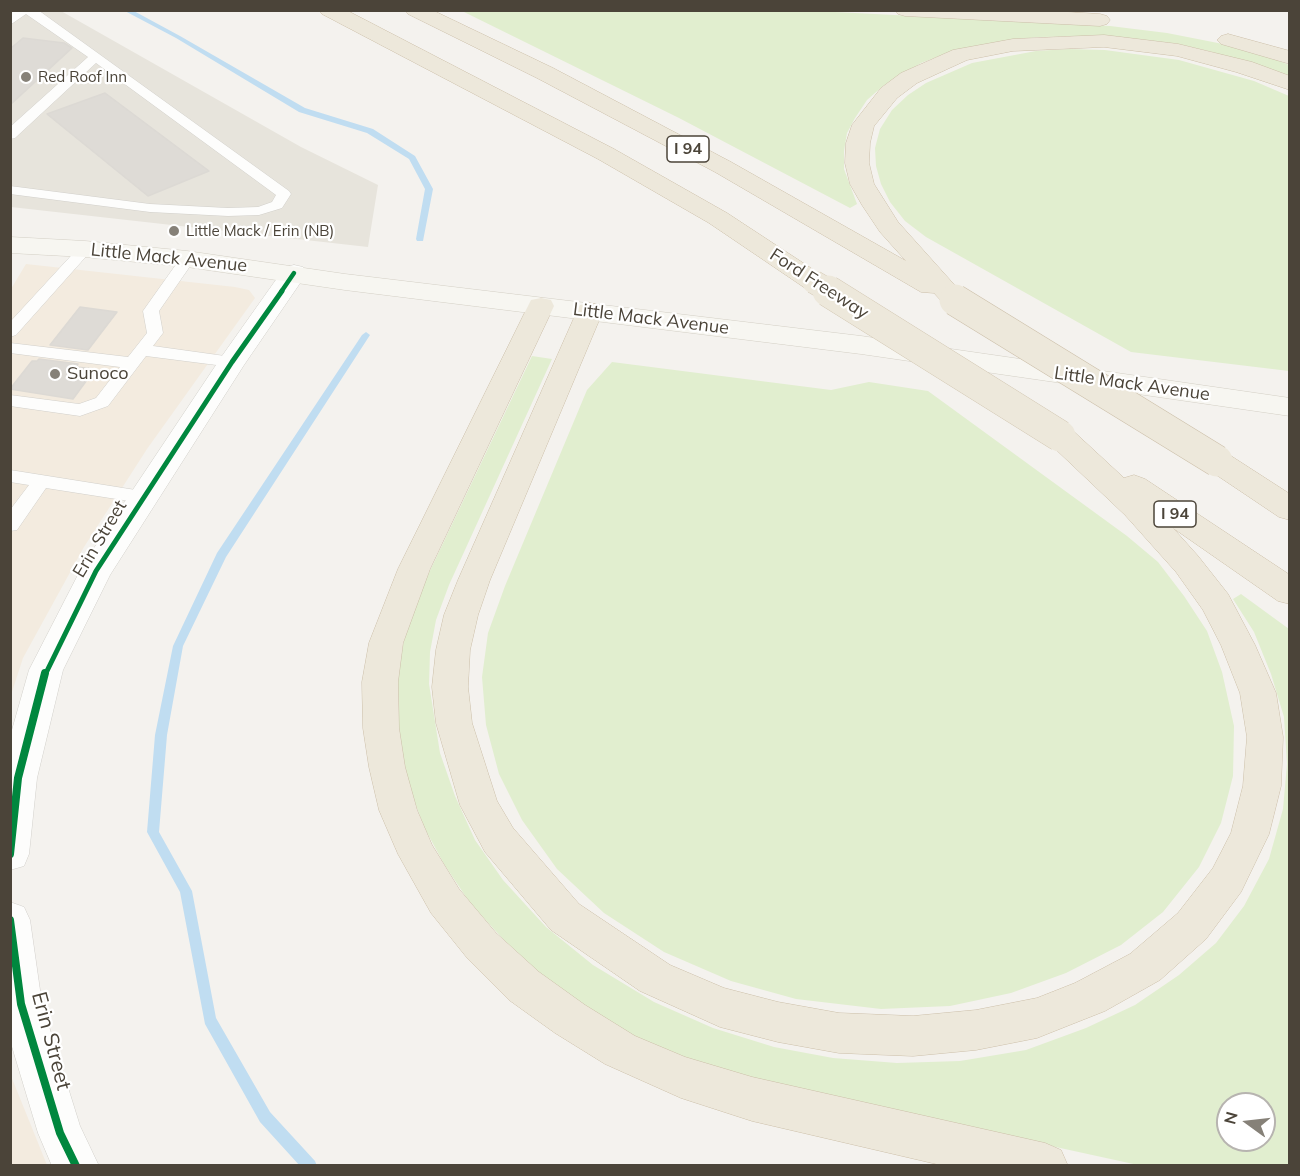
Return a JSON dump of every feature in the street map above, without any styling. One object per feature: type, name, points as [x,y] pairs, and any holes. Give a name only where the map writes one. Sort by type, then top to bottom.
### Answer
[{"type":"highway","name":"Ford Freeway","points":[[329,10],[606,154],[718,218],[814,282],[1060,436],[1290,592]]},
{"type":"highway","name":"I 94","points":[[415,10],[545,74],[723,167],[955,300],[1217,461],[1290,509]]},
{"type":"highway","points":[[905,10],[1121,22]]},
{"type":"highway","points":[[1209,35],[1290,58]]},
{"type":"highway","points":[[955,300],[879,213],[862,184],[857,163],[858,143],[863,125],[889,93],[909,78],[961,55],[1013,45],[1070,40],[1104,41],[1178,50],[1211,57],[1290,84]]},
{"type":"highway","points":[[541,306],[414,569],[386,643],[380,682],[382,738],[398,810],[417,854],[446,901],[482,946],[524,986],[570,1019],[620,1050],[681,1077],[752,1099],[1045,1166]]},
{"type":"highway","points":[[590,311],[474,580],[462,615],[453,651],[450,687],[454,723],[479,805],[499,840],[565,917],[655,978],[720,1007],[778,1022],[839,1033],[902,1035],[976,1030],[1037,1018],[1090,997],[1145,967],[1192,926],[1227,880],[1250,834],[1262,786],[1265,737],[1258,693],[1238,645],[1216,603],[1187,564],[1136,507],[1060,436]]},
{"type":"main road","name":"Little Mack Avenue","points":[[10,245],[85,249],[187,259],[345,282],[861,345],[1290,407]]},
{"type":"street","name":"Erin Street","points":[[10,854],[18,778],[17,758],[46,670],[96,571],[142,497],[294,273]]},
{"type":"street","name":"Erin Street","points":[[10,920],[21,1004],[60,1133],[76,1166]]},
{"type":"lane","points":[[10,21],[23,10]]},
{"type":"lane","points":[[10,190],[150,208],[228,213],[259,211],[277,206],[284,194],[29,10]]},
{"type":"lane","points":[[10,135],[96,57]]},
{"type":"lane","points":[[10,332],[85,249]]},
{"type":"lane","points":[[10,400],[80,410],[102,402],[112,392],[155,333],[151,311],[187,259]]},
{"type":"lane","points":[[10,348],[232,362]]},
{"type":"lane","points":[[10,476],[142,497]]},
{"type":"lane","points":[[10,525],[42,481]]},
{"type":"shaded area","points":[[11,11],[61,11],[301,147],[378,185],[368,247],[11,207]]},
{"type":"shaded area","points":[[26,264],[235,287],[249,290],[255,298],[147,449],[84,547],[23,658],[11,695],[11,289]]},
{"type":"shaded area","points":[[11,1076],[47,1165],[11,1165]]},
{"type":"green space","points":[[796,10],[1110,26],[1167,33],[1223,44],[1277,60],[1289,65],[1289,78],[1212,52],[1178,44],[1111,36],[1038,37],[947,53],[921,63],[883,86],[867,100],[855,118],[847,133],[844,151],[844,169],[857,204],[850,208],[679,118],[462,11]]},
{"type":"green space","points":[[1105,50],[1179,60],[1254,81],[1289,96],[1289,371],[1131,352],[926,237],[905,221],[890,202],[881,184],[876,166],[875,148],[880,129],[892,110],[908,95],[926,83],[972,63],[1036,51]]},
{"type":"green space","points":[[532,356],[552,359],[449,585],[436,620],[430,652],[429,684],[440,753],[455,796],[475,840],[503,880],[546,927],[593,965],[654,1002],[713,1028],[774,1047],[833,1058],[897,1063],[960,1061],[1026,1050],[1086,1028],[1135,1005],[1179,975],[1216,943],[1244,906],[1269,859],[1283,809],[1287,764],[1284,717],[1271,674],[1254,632],[1233,599],[1241,594],[1289,629],[1289,1165],[1138,1165],[754,1081],[643,1043],[592,1015],[542,976],[470,903],[444,864],[424,827],[410,789],[401,750],[397,711],[398,672],[405,635],[417,598]]},
{"type":"green space","points":[[612,362],[831,390],[869,382],[928,391],[1127,536],[1158,562],[1207,631],[1222,672],[1234,726],[1233,776],[1221,823],[1199,867],[1163,912],[1121,945],[1066,973],[1011,993],[950,1006],[881,1009],[796,999],[731,981],[664,952],[604,913],[557,869],[522,820],[499,774],[486,725],[482,677],[488,633],[505,586],[587,390]]},
{"type":"building","name":"Red Roof Inn","points":[[23,38],[64,43],[72,48],[10,105],[10,49]]},
{"type":"building","points":[[105,93],[209,171],[148,196],[47,114]]},
{"type":"building","points":[[80,307],[117,312],[88,350],[50,345]]},
{"type":"building","points":[[39,359],[78,364],[76,367],[95,369],[73,399],[10,389],[32,361]]},
{"type":"waterway","points":[[126,10],[178,37],[302,110],[370,131],[412,158],[429,189],[420,239]]},
{"type":"waterway","points":[[310,1166],[265,1117],[210,1020],[186,891],[153,832],[161,735],[178,646],[221,556],[366,335]]},
{"type":"cycle path","points":[[10,854],[18,778],[46,670],[96,571],[232,362],[294,273]]},
{"type":"cycle path","points":[[10,920],[21,1004],[60,1133],[76,1166]]},
{"type":"place","name":"Red Roof Inn","points":[[26,77]]},
{"type":"place","name":"Little Mack / Erin (NB)","points":[[174,231]]},
{"type":"place","name":"Sunoco","points":[[55,374]]}]
